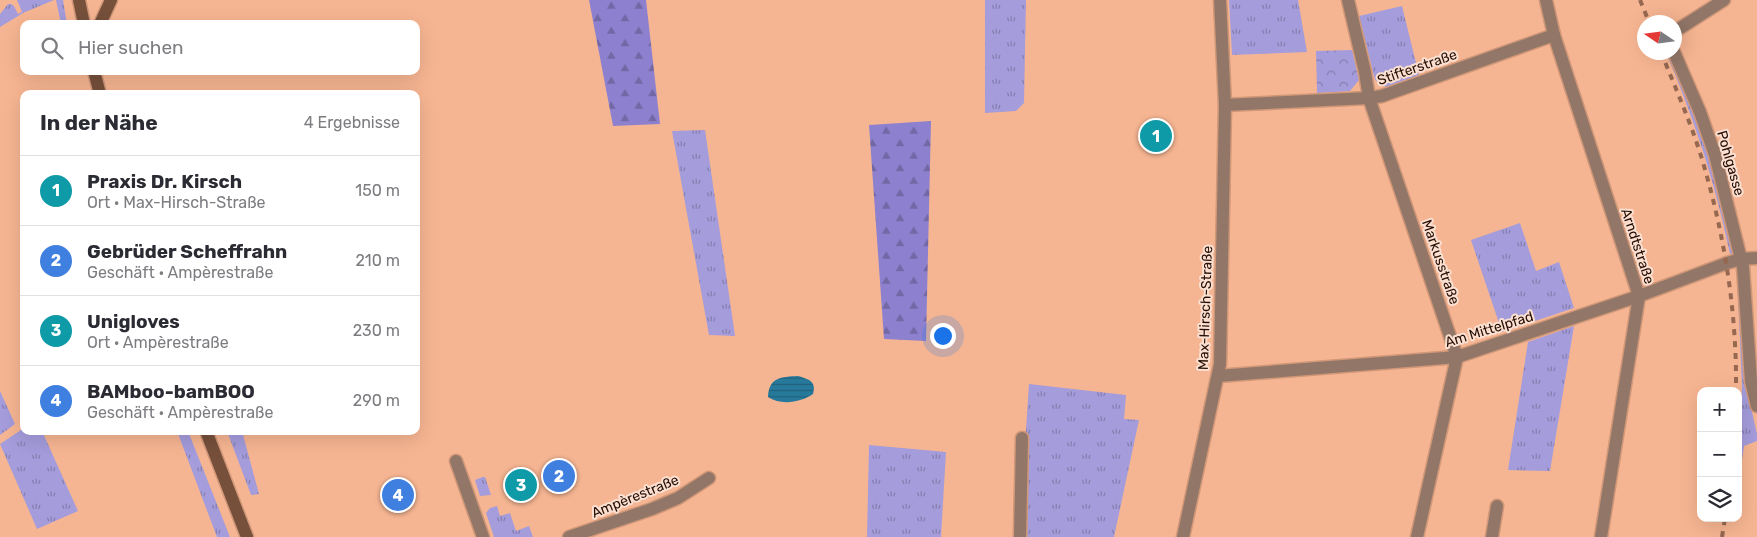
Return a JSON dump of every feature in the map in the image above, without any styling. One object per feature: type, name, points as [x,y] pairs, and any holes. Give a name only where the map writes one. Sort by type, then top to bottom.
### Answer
[{"type":"main road","points":[[79,0],[83,20]]},
{"type":"main road","points":[[102,20],[111,0]]},
{"type":"main road","points":[[95,75],[99,90]]},
{"type":"main road","points":[[208,435],[247,537]]},
{"type":"street","name":"Max-Hirsch-Straße","points":[[1183,537],[1218,376],[1220,354],[1225,105],[1220,0]]},
{"type":"street","name":"Markusstraße","points":[[1348,0],[1365,72],[1369,98],[1457,357]]},
{"type":"street","name":"Arndtstraße","points":[[1546,0],[1554,35],[1638,296],[1601,537]]},
{"type":"street","points":[[1682,27],[1724,0]]},
{"type":"street","name":"Stifterstraße","points":[[1225,105],[1382,96],[1554,35]]},
{"type":"street","name":"Pohlgasse","points":[[1677,60],[1700,112],[1715,155],[1741,259],[1752,381],[1757,406]]},
{"type":"street","name":"Am Mittelpfad","points":[[1218,376],[1457,357],[1741,259],[1757,258]]},
{"type":"street","points":[[1417,537],[1457,357]]},
{"type":"street","points":[[1020,537],[1022,438]]},
{"type":"street","points":[[456,460],[483,537]]},
{"type":"street","name":"Ampèrestraße","points":[[569,537],[678,498],[709,478]]},
{"type":"street","points":[[1492,537],[1497,506]]},
{"type":"green space","points":[[17,0],[54,0],[23,13],[0,27],[0,14],[8,4],[14,6],[18,14],[22,12]]},
{"type":"green space","points":[[56,0],[63,0],[66,20],[60,20]]},
{"type":"green space","points":[[589,0],[646,0],[660,124],[613,126]]},
{"type":"green space","points":[[985,0],[1026,0],[1024,103],[1016,111],[985,113]]},
{"type":"green space","points":[[1229,0],[1298,0],[1307,52],[1232,55]]},
{"type":"green space","points":[[1402,6],[1419,75],[1386,87],[1375,80],[1359,16]]},
{"type":"green space","points":[[1352,50],[1359,80],[1350,91],[1317,93],[1316,51]]},
{"type":"green space","points":[[1669,60],[1674,60],[1714,162],[1737,252],[1730,254],[1718,202],[1686,103]]},
{"type":"green space","points":[[931,121],[926,341],[884,339],[869,125]]},
{"type":"green space","points":[[705,130],[735,336],[709,335],[672,131]]},
{"type":"green space","points":[[1520,223],[1536,271],[1559,262],[1574,308],[1502,332],[1471,240]]},
{"type":"green space","points":[[1737,278],[1746,385],[1757,434],[1757,441],[1744,446],[1742,460],[1742,385]]},
{"type":"green space","points":[[1574,326],[1550,471],[1508,470],[1528,342]]},
{"type":"green space","points":[[1029,384],[1126,395],[1124,419],[1139,420],[1114,537],[1025,537],[1026,429]]},
{"type":"green space","points":[[0,391],[15,424],[0,435]]},
{"type":"green space","points":[[20,431],[20,435],[44,435],[78,511],[37,529],[0,444]]},
{"type":"green space","points":[[179,435],[190,435],[230,537],[217,537]]},
{"type":"green space","points":[[228,435],[243,435],[259,494],[251,495]]},
{"type":"green space","points":[[869,445],[946,452],[941,537],[867,537]]},
{"type":"green space","points":[[485,477],[491,495],[480,496],[475,480]]},
{"type":"green space","points":[[497,506],[500,516],[510,513],[516,531],[529,526],[533,537],[494,537],[486,513],[490,508]]},
{"type":"water","points":[[798,376],[813,383],[813,394],[791,402],[773,400],[768,397],[771,385],[777,379]]},
{"type":"railway","points":[[1640,0],[1646,15]]},
{"type":"railway","points":[[1664,60],[1697,142],[1725,254],[1735,336],[1736,387]]},
{"type":"railway","points":[[1722,537],[1724,522]]},
{"type":"place","name":"Praxis Dr. Kirsch","points":[[1156,136]]},
{"type":"place","name":"Gebrüder Scheffrahn","points":[[559,476]]},
{"type":"place","name":"Unigloves","points":[[521,485]]},
{"type":"place","name":"BAMboo-bamBOO","points":[[398,495]]}]
